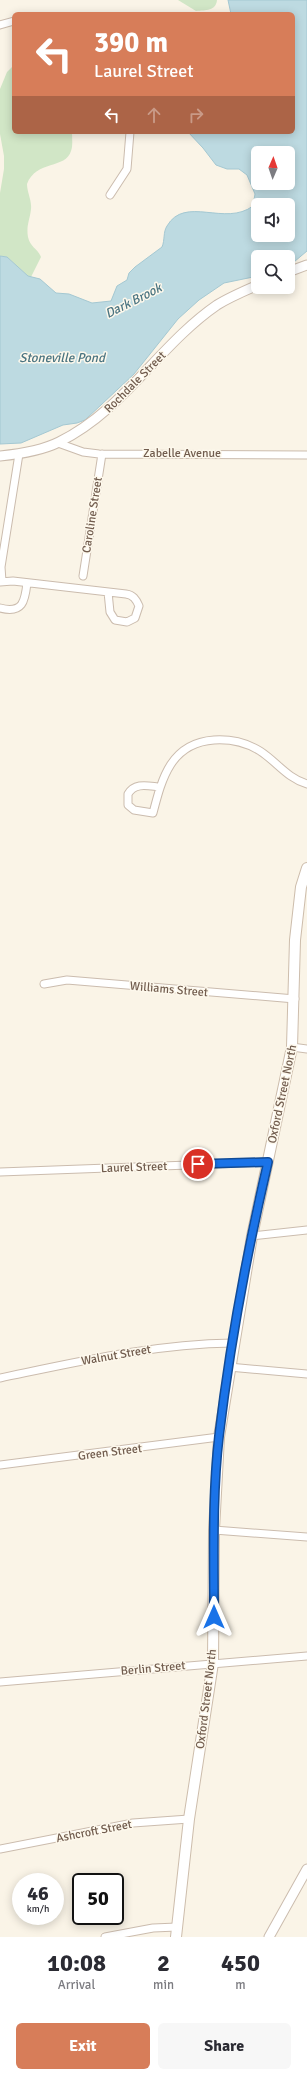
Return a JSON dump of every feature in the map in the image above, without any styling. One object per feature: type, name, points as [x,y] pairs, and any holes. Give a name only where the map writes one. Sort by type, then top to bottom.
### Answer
[{"type":"main road","name":"Oxford Street North","points":[[177,1932],[189,1819],[213,1663],[214,1530],[219,1437],[229,1367],[252,1236],[292,1047],[295,999],[295,940],[302,887],[307,868]]},
{"type":"street","points":[[0,25],[12,22]]},
{"type":"street","points":[[110,195],[127,169],[130,134]]},
{"type":"street","points":[[295,269],[307,265]]},
{"type":"street","name":"Rochdale Street","points":[[0,456],[19,454],[58,443],[106,412],[179,338],[205,315],[229,298],[251,288]]},
{"type":"street","name":"Zabelle Avenue","points":[[58,443],[83,452],[102,454],[307,455]]},
{"type":"street","points":[[19,454],[1,567],[1,582],[27,583],[108,592],[126,594],[134,598],[139,609],[135,618],[127,622],[115,620],[110,612],[108,592]]},
{"type":"street","name":"Caroline Street","points":[[82,576],[102,454]]},
{"type":"street","points":[[0,608],[12,610],[20,606],[25,599],[27,583]]},
{"type":"street","points":[[160,787],[144,785],[134,787],[128,794],[128,804],[134,810],[153,813],[160,787],[171,764],[186,748],[196,743],[219,740],[230,740],[252,747],[273,759],[288,775],[307,784]]},
{"type":"street","name":"Williams Street","points":[[44,984],[67,980],[295,999]]},
{"type":"street","points":[[292,1047],[307,1050]]},
{"type":"street","name":"Laurel Street","points":[[0,1172],[268,1162]]},
{"type":"street","points":[[252,1236],[307,1230]]},
{"type":"street","name":"Walnut Street","points":[[0,1378],[138,1350],[169,1346],[233,1343]]},
{"type":"street","points":[[229,1367],[307,1374]]},
{"type":"street","name":"Green Street","points":[[0,1465],[219,1437]]},
{"type":"street","points":[[214,1530],[307,1536]]},
{"type":"street","name":"Berlin Street","points":[[0,1682],[307,1656]]},
{"type":"street","name":"Ashcroft Street","points":[[0,1850],[133,1823],[189,1819]]},
{"type":"street","points":[[269,1937],[306,1875]]},
{"type":"street","points":[[105,1937],[153,1928],[177,1932]]},
{"type":"green space","points":[[178,0],[217,0],[213,8],[196,11]]},
{"type":"green space","points":[[12,67],[12,134],[72,134],[72,147],[68,157],[37,171],[31,176],[27,184],[31,206],[28,237],[30,243],[41,257],[31,277],[7,257],[0,256],[0,193],[4,169],[4,156],[0,134],[0,89],[7,72]]},
{"type":"water","name":"Stoneville Pond","points":[[228,0],[307,0],[307,251],[295,261],[295,250],[251,250],[251,277],[224,283],[199,300],[178,319],[134,374],[85,420],[63,425],[21,443],[0,444],[0,256],[7,257],[28,276],[40,279],[56,293],[69,294],[92,303],[111,301],[117,286],[127,280],[129,273],[135,267],[162,247],[164,233],[167,226],[175,217],[184,213],[195,212],[230,214],[242,212],[251,207],[251,242],[295,242],[295,198],[254,198],[253,190],[295,190],[295,146],[251,146],[251,184],[247,175],[239,169],[227,169],[216,165],[190,134],[295,134],[295,12],[231,12]]},
{"type":"route","points":[[198,1164],[268,1162],[252,1236],[229,1367],[219,1437],[214,1530],[214,1617]]},
{"type":"water label","name":"Dark Brook","points":[[133,300]]}]
